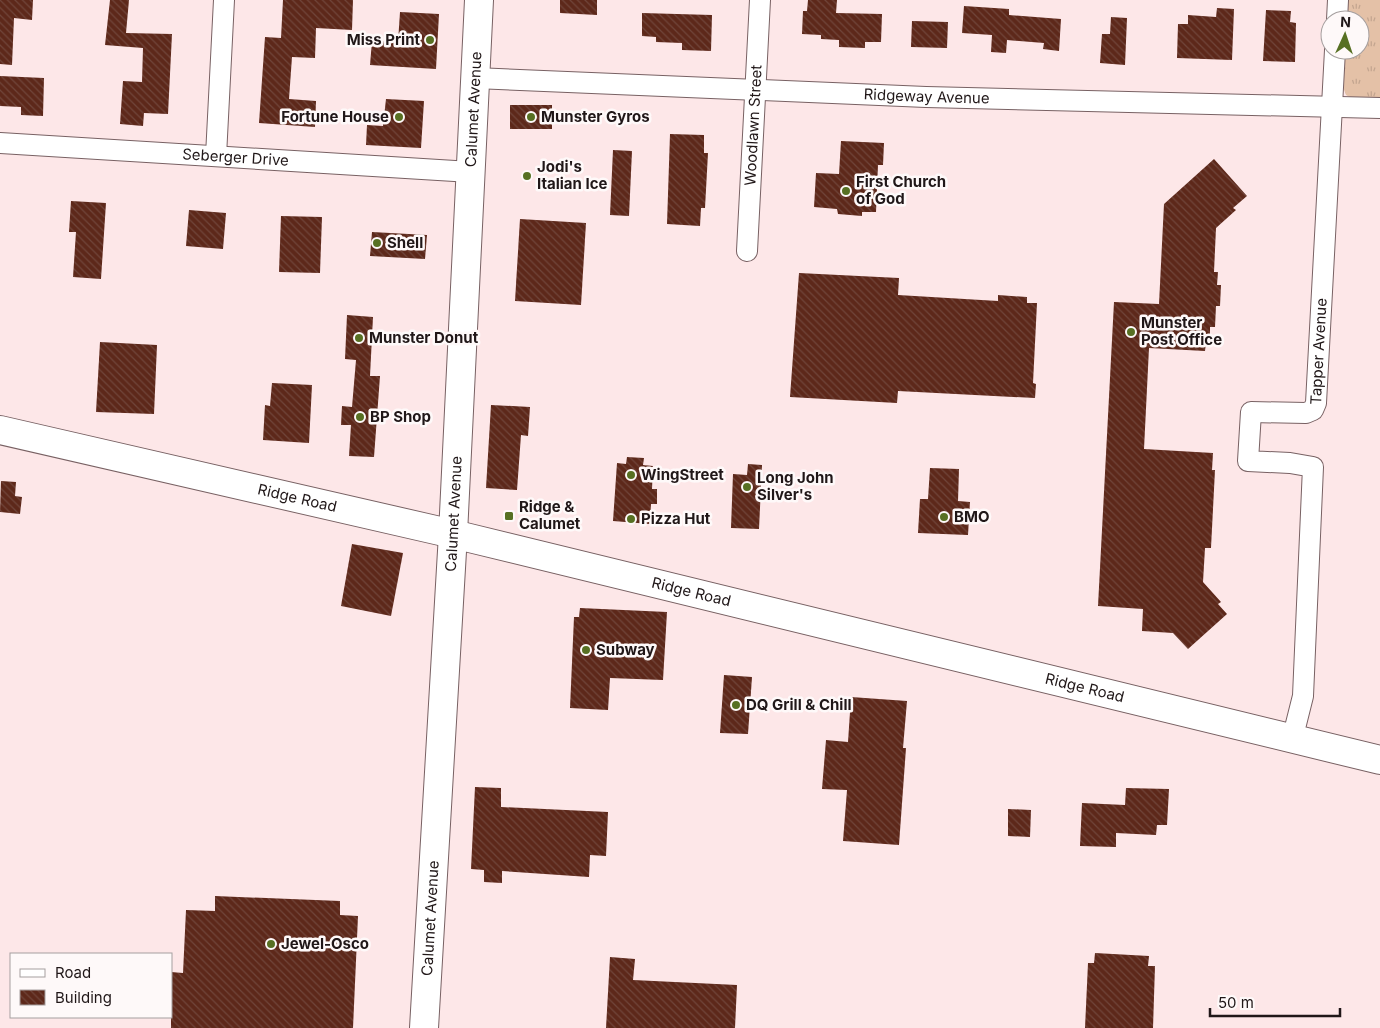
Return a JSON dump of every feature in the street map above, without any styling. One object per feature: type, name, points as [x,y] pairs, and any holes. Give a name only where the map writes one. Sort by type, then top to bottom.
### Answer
[{"type":"main road","name":"Calumet Avenue","points":[[424,1028],[453,534],[479,0]]},
{"type":"main road","name":"Ridge Road","points":[[0,430],[453,534],[1380,760]]},
{"type":"street","points":[[216,156],[224,0]]},
{"type":"street","name":"Woodlawn Street","points":[[747,251],[760,0]]},
{"type":"street","name":"Tapper Avenue","points":[[1292,740],[1303,696],[1313,468],[1290,463],[1248,462],[1251,412],[1306,413],[1313,410],[1316,403],[1334,60]]},
{"type":"street","name":"Ridgeway Avenue","points":[[475,78],[755,90],[1380,108]]},
{"type":"street","name":"Seberger Drive","points":[[0,143],[471,172]]},
{"type":"green space","points":[[1348,0],[1380,0],[1380,101],[1355,100],[1346,95],[1343,87],[1344,60],[1370,60],[1370,10],[1348,10]]},
{"type":"building","points":[[0,0],[33,0],[32,20],[14,18],[12,65],[0,64]]},
{"type":"building","points":[[110,0],[129,0],[126,33],[172,34],[168,114],[144,113],[143,126],[120,124],[123,81],[142,82],[143,48],[105,45]]},
{"type":"building","points":[[283,0],[353,0],[352,30],[316,28],[315,58],[292,57],[289,99],[316,101],[315,127],[259,123],[265,37],[281,38]]},
{"type":"building","points":[[560,0],[597,0],[597,15],[560,13]]},
{"type":"building","points":[[808,0],[837,0],[836,13],[882,14],[881,42],[865,42],[865,48],[839,47],[839,40],[821,39],[821,35],[802,34],[803,11],[807,11]]},
{"type":"building","points":[[964,6],[1009,9],[1009,15],[1061,19],[1059,51],[1043,49],[1044,43],[1007,40],[1006,53],[991,52],[992,35],[962,33]]},
{"type":"building","points":[[1217,8],[1234,9],[1232,60],[1177,58],[1178,24],[1188,24],[1188,15],[1216,17]]},
{"type":"building","points":[[1266,10],[1291,11],[1290,22],[1296,23],[1295,62],[1263,61]]},
{"type":"building","points":[[400,12],[439,14],[436,69],[370,65],[372,41],[398,42]]},
{"type":"building","points":[[642,13],[712,15],[711,51],[682,50],[682,43],[656,42],[656,37],[642,36]]},
{"type":"building","points":[[1111,17],[1127,18],[1125,65],[1100,63],[1102,34],[1110,34]]},
{"type":"building","points":[[912,21],[948,22],[947,48],[911,47]]},
{"type":"building","points":[[0,76],[44,78],[43,116],[21,115],[21,107],[0,106]]},
{"type":"building","points":[[386,99],[424,101],[421,148],[366,145],[367,125],[383,126]]},
{"type":"building","name":"Munster Gyros","points":[[510,105],[552,105],[552,129],[510,129]]},
{"type":"building","points":[[670,134],[704,135],[704,153],[708,153],[705,208],[701,208],[700,226],[667,224]]},
{"type":"building","name":"First Church of God","points":[[841,141],[884,143],[883,165],[878,165],[876,212],[862,212],[862,216],[838,214],[837,209],[814,207],[816,173],[839,174]]},
{"type":"building","points":[[613,150],[632,151],[629,216],[610,215]]},
{"type":"building","points":[[1214,159],[1247,196],[1233,208],[1236,210],[1216,228],[1214,272],[1218,272],[1217,285],[1221,285],[1220,306],[1216,306],[1215,327],[1210,327],[1210,342],[1206,342],[1205,351],[1149,348],[1144,449],[1213,453],[1212,470],[1215,470],[1211,548],[1205,548],[1203,582],[1221,602],[1218,604],[1227,614],[1188,649],[1173,633],[1142,631],[1143,609],[1098,606],[1114,302],[1159,304],[1164,204]]},
{"type":"building","points":[[71,201],[106,203],[101,279],[73,277],[76,232],[69,232]]},
{"type":"building","points":[[189,210],[226,213],[223,249],[186,246]]},
{"type":"building","points":[[281,216],[322,217],[320,273],[279,272]]},
{"type":"building","points":[[520,219],[586,223],[581,305],[515,301]]},
{"type":"building","name":"Shell","points":[[372,232],[427,235],[425,259],[370,256]]},
{"type":"building","points":[[799,273],[899,278],[898,295],[998,301],[998,295],[1027,297],[1027,303],[1037,303],[1033,383],[1036,384],[1035,398],[898,391],[897,403],[790,397]]},
{"type":"building","points":[[347,315],[373,317],[370,376],[380,376],[374,457],[349,456],[351,425],[341,425],[342,406],[352,407],[356,360],[345,359]]},
{"type":"building","points":[[100,342],[157,345],[154,414],[96,412]]},
{"type":"building","points":[[272,383],[312,385],[309,443],[263,440],[265,405],[270,406]]},
{"type":"building","points":[[491,405],[530,407],[528,436],[521,435],[517,490],[486,488]]},
{"type":"building","points":[[627,457],[644,458],[643,465],[653,466],[652,489],[657,489],[657,504],[651,504],[650,524],[613,521],[617,463],[626,464]]},
{"type":"building","name":"Long John Silver's","points":[[748,464],[762,465],[759,529],[731,528],[733,474],[747,475]]},
{"type":"building","name":"BMO","points":[[930,468],[959,469],[958,501],[970,502],[968,535],[918,533],[920,499],[928,499]]},
{"type":"building","points":[[1,481],[16,482],[15,496],[22,497],[20,514],[0,512]]},
{"type":"building","points":[[352,544],[403,553],[391,616],[341,606]]},
{"type":"building","points":[[580,608],[667,612],[663,680],[610,678],[608,710],[570,708],[574,617],[579,617]]},
{"type":"building","name":"DQ Grill & Chill","points":[[724,675],[752,677],[748,734],[720,733]]},
{"type":"building","points":[[851,697],[907,701],[903,748],[906,748],[899,845],[843,841],[847,790],[822,789],[826,740],[848,742]]},
{"type":"building","points":[[475,787],[501,788],[501,807],[608,812],[606,856],[590,855],[589,877],[502,871],[502,883],[484,882],[484,870],[471,869]]},
{"type":"building","points":[[1126,788],[1169,789],[1167,825],[1157,825],[1156,835],[1116,833],[1116,847],[1080,846],[1082,803],[1125,805]]},
{"type":"building","points":[[1008,809],[1031,810],[1030,837],[1008,836]]},
{"type":"building","name":"Jewel-Osco","points":[[215,896],[340,901],[340,915],[358,916],[353,1028],[171,1028],[172,972],[183,973],[186,910],[215,911]]},
{"type":"building","points":[[1095,953],[1149,956],[1148,966],[1155,966],[1153,1028],[1085,1028],[1088,963],[1094,963]]},
{"type":"building","points":[[610,957],[635,959],[633,980],[737,985],[735,1028],[606,1028]]},
{"type":"place","name":"Miss Print","points":[[430,40]]},
{"type":"place","name":"Fortune House","points":[[399,117]]},
{"type":"place","name":"Munster Gyros","points":[[531,117]]},
{"type":"place","name":"Jodi's Italian Ice","points":[[527,176]]},
{"type":"place","name":"First Church of God","points":[[846,191]]},
{"type":"place","name":"Shell","points":[[377,243]]},
{"type":"place","name":"Munster Post Office","points":[[1131,332]]},
{"type":"place","name":"Munster Donut","points":[[359,338]]},
{"type":"place","name":"BP Shop","points":[[360,417]]},
{"type":"place","name":"WingStreet","points":[[631,475]]},
{"type":"place","name":"Long John Silver's","points":[[747,487]]},
{"type":"place","name":"Ridge & Calumet","points":[[509,516]]},
{"type":"place","name":"BMO","points":[[944,517]]},
{"type":"place","name":"Pizza Hut","points":[[631,519]]},
{"type":"place","name":"Subway","points":[[586,650]]},
{"type":"place","name":"DQ Grill & Chill","points":[[736,705]]},
{"type":"place","name":"Jewel-Osco","points":[[271,944]]}]
